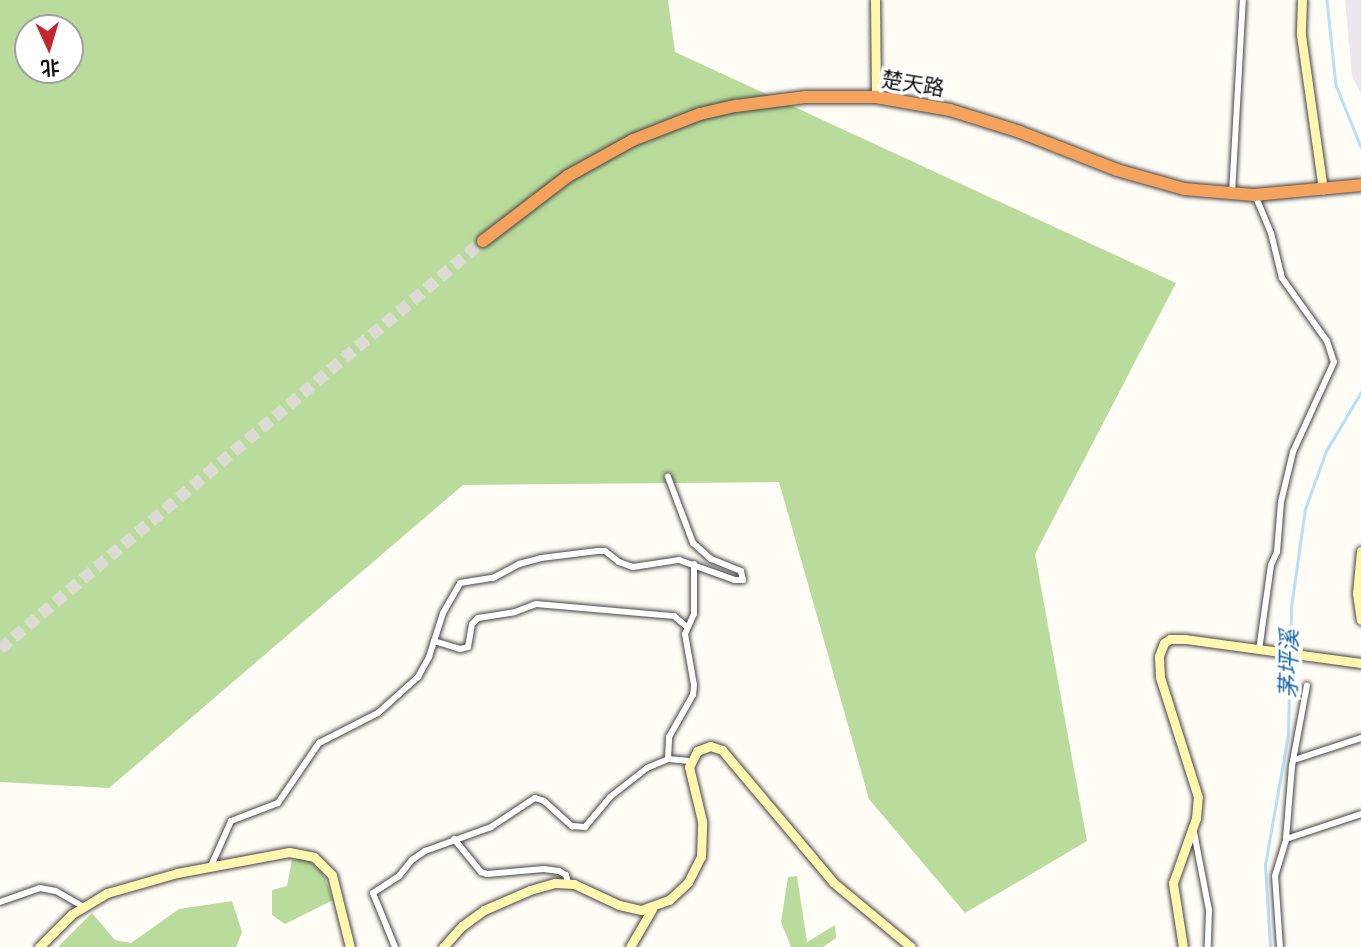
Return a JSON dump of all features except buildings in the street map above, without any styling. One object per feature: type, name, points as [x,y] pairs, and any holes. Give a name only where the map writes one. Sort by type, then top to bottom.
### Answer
[{"type":"highway","name":"楚天路","points":[[482,241],[568,176],[600,157],[665,126],[700,114],[770,100],[840,95],[876,97],[950,110],[986,120],[1150,181],[1184,189],[1254,195],[1361,186]]},
{"type":"street","points":[[875,0],[876,97]]},
{"type":"street","points":[[1232,194],[1243,0]]},
{"type":"street","points":[[1302,0],[1301,35],[1323,189]]},
{"type":"street","points":[[1254,195],[1271,233],[1282,278],[1327,341],[1334,362],[1293,452],[1281,502],[1276,552],[1271,565],[1259,649]]},
{"type":"street","points":[[211,866],[231,821],[278,803],[319,743],[378,713],[418,677],[448,603],[460,583],[493,578],[519,564],[597,551],[604,551],[619,562],[633,567],[679,560],[735,580],[744,578],[741,571],[704,555],[693,543],[668,477]]},
{"type":"street","points":[[1361,551],[1357,593],[1361,620]]},
{"type":"street","points":[[668,759],[669,737],[693,695],[694,685],[685,645],[687,626],[694,614],[694,564]]},
{"type":"street","points":[[434,641],[460,649],[468,647],[472,624],[478,618],[515,612],[536,604],[674,616],[687,626]]},
{"type":"street","points":[[1183,947],[1172,883],[1193,827],[1198,797],[1160,677],[1158,664],[1162,646],[1167,640],[1177,639],[1361,663]]},
{"type":"street","points":[[1280,947],[1275,876],[1286,839],[1294,760],[1307,685]]},
{"type":"street","points":[[1294,760],[1361,738]]},
{"type":"street","points":[[629,947],[652,909],[682,888],[701,857],[702,821],[689,773],[690,761],[703,748],[722,750],[834,883],[911,947]]},
{"type":"street","points":[[395,947],[373,893],[399,876],[412,860],[454,839],[491,827],[535,799],[544,801],[572,826],[585,827],[610,797],[639,774],[668,759],[690,761]]},
{"type":"street","points":[[1286,839],[1361,814]]},
{"type":"street","points":[[1193,827],[1209,910],[1208,947]]},
{"type":"street","points":[[454,839],[481,872],[487,874],[544,869],[566,875],[568,883]]},
{"type":"street","points":[[39,947],[82,906],[114,891],[211,866],[298,852],[314,857],[332,875],[350,947]]},
{"type":"street","points":[[443,947],[462,926],[484,910],[530,890],[555,883],[568,883],[630,908],[652,909]]},
{"type":"street","points":[[0,902],[40,888],[56,891],[82,906]]},
{"type":"shaded area","points":[[1345,0],[1361,0],[1361,94],[1352,76]]},
{"type":"green space","points":[[0,0],[668,0],[675,52],[1176,283],[1035,554],[1087,841],[965,913],[869,799],[779,482],[463,485],[109,788],[0,782]]},
{"type":"green space","points":[[305,858],[323,873],[333,900],[285,924],[272,915],[272,890],[287,886],[292,860]]},
{"type":"green space","points":[[797,876],[807,942],[835,925],[836,938],[823,947],[791,947],[781,922],[788,877]]},
{"type":"green space","points":[[232,901],[242,932],[236,947],[58,947],[92,913],[115,940],[131,943],[179,909]]},
{"type":"waterway","name":"茅坪溪","points":[[1327,0],[1336,85],[1361,147]]},
{"type":"waterway","name":"茅坪溪","points":[[1270,947],[1265,865],[1288,735],[1291,608],[1305,509],[1326,451],[1361,392]]},
{"type":"tunnel","points":[[0,649],[483,241]]}]
